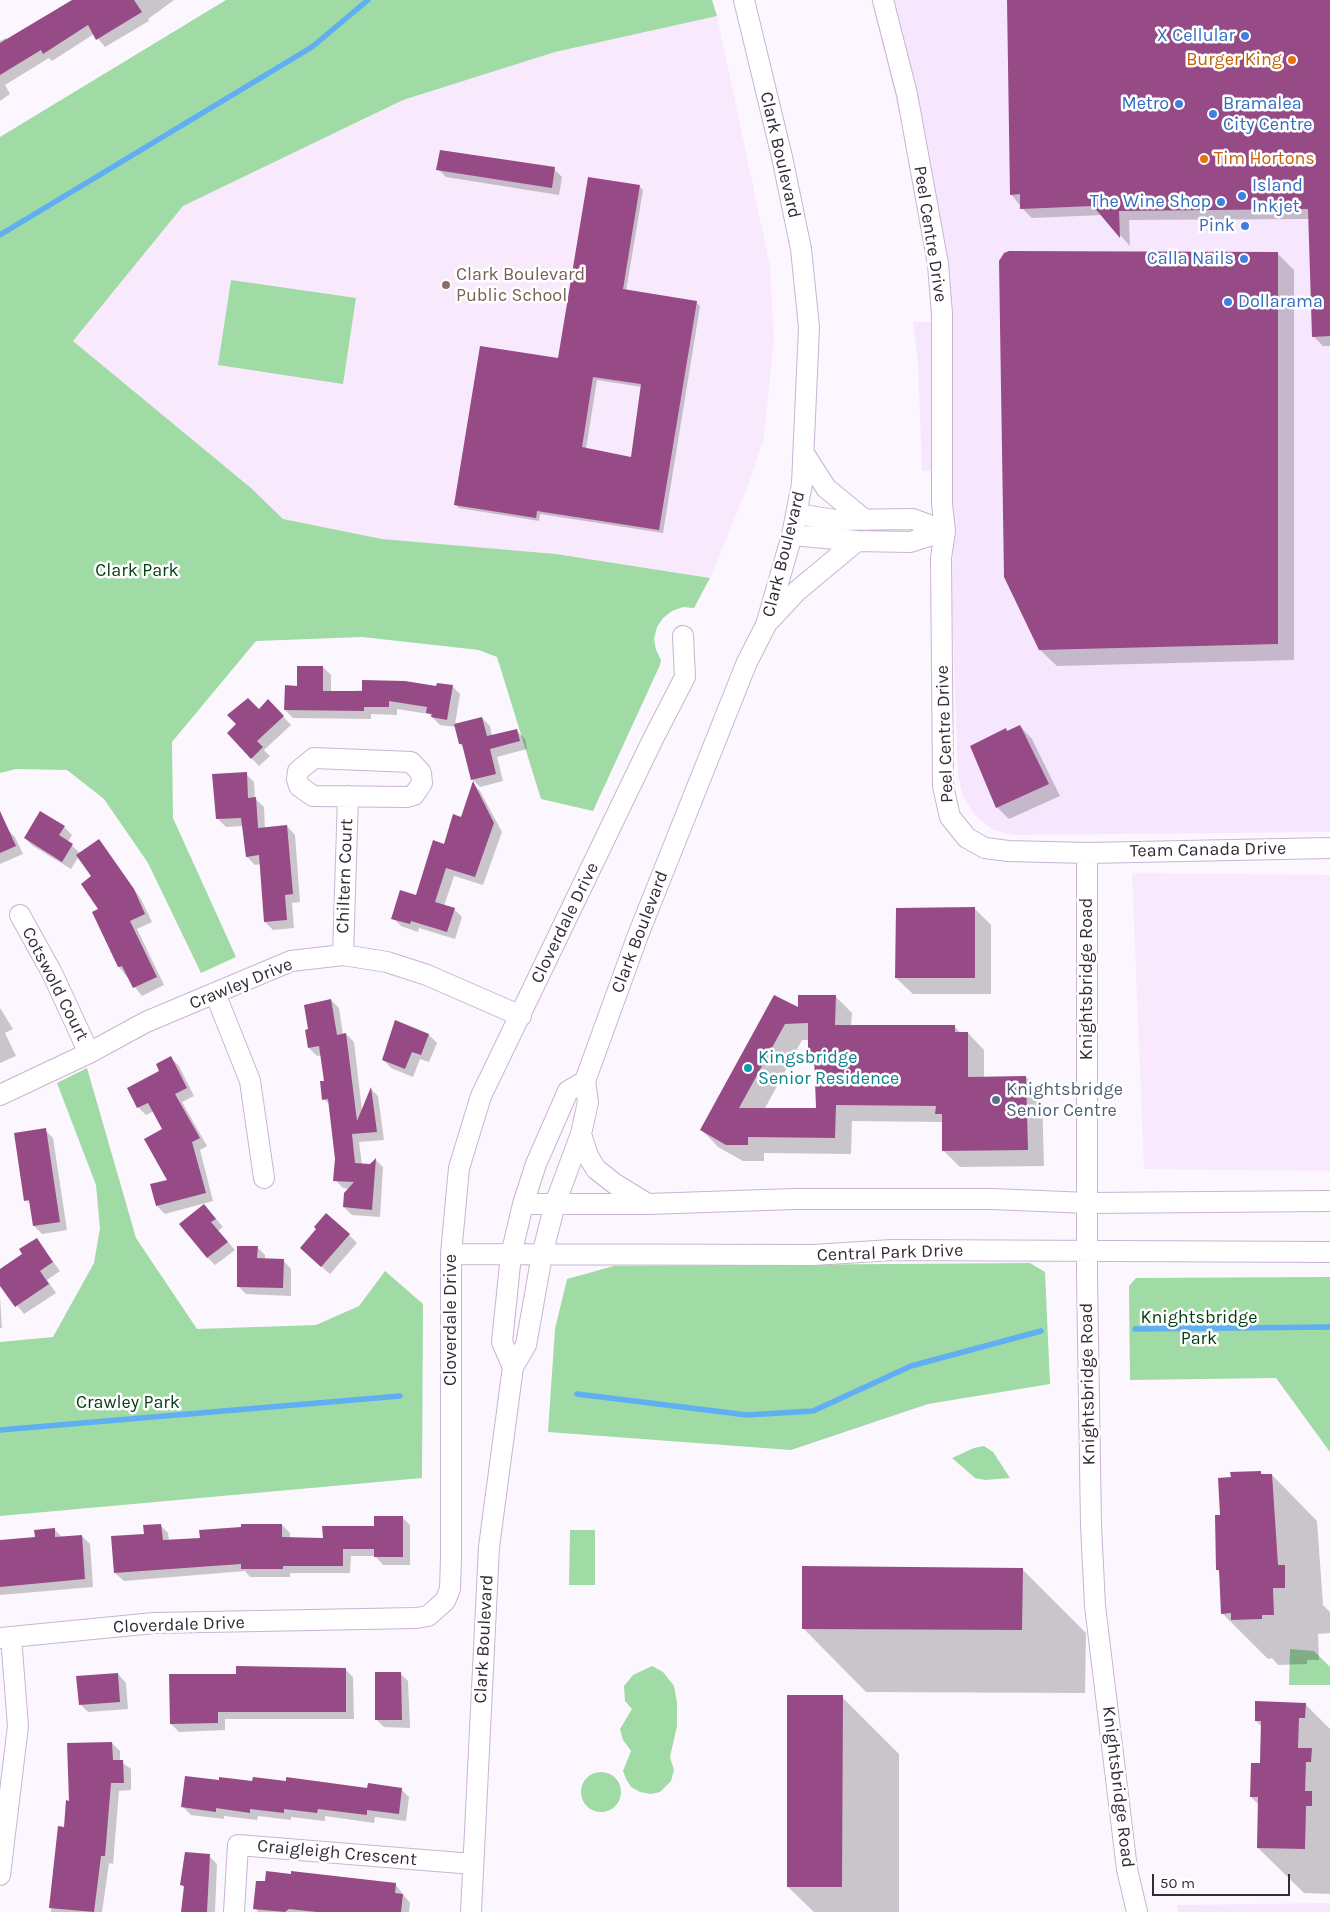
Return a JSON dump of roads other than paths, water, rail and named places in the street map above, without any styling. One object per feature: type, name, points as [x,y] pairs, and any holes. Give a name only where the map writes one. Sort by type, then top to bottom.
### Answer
[{"type":"street","name":"Clark Boulevard","points":[[471,1912],[489,1548],[513,1367],[526,1344],[542,1255],[555,1204],[581,1134],[588,1102],[585,1081],[638,935],[747,662],[766,625],[797,514],[805,455],[809,327],[801,250],[782,157],[744,0]]},
{"type":"street","name":"Peel Centre Drive","points":[[883,0],[907,94],[938,264],[942,314],[942,504],[945,531],[941,558],[943,786],[950,816],[966,838],[985,848],[1087,853]]},
{"type":"street","points":[[805,455],[826,488],[865,520]]},
{"type":"street","points":[[797,514],[835,520],[913,519],[945,531]]},
{"type":"street","points":[[792,535],[857,541],[910,542],[945,531]]},
{"type":"street","points":[[766,625],[797,591],[857,541]]},
{"type":"street","name":"Cloverdale Drive","points":[[6,1637],[154,1623],[416,1618],[428,1616],[438,1609],[450,1589],[451,1254],[452,1224],[463,1153],[482,1096],[653,739],[685,677],[683,636]]},
{"type":"street","name":"Chiltern Court","points":[[314,758],[411,762],[421,772],[422,783],[414,795],[348,796],[313,796],[305,792],[299,786],[298,771],[314,758]]},
{"type":"street","name":"Chiltern Court","points":[[343,955],[348,796]]},
{"type":"street","name":"Team Canada Drive","points":[[1087,853],[1330,848]]},
{"type":"street","name":"Knightsbridge Road","points":[[1087,853],[1089,1449],[1095,1606],[1127,1869],[1137,1912]]},
{"type":"street","name":"Cotswold Court","points":[[20,915],[52,973],[90,1053]]},
{"type":"street","name":"Crawley Drive","points":[[0,1096],[90,1053],[146,1022],[291,961],[343,955],[387,962],[427,975],[520,1016]]},
{"type":"street","points":[[215,993],[250,1081],[264,1178]]},
{"type":"street","points":[[513,1367],[502,1342],[511,1255],[523,1204],[536,1164],[568,1091],[585,1081]]},
{"type":"street","points":[[581,1134],[588,1156],[596,1169],[615,1184],[648,1204]]},
{"type":"street","points":[[523,1204],[648,1204],[794,1199],[992,1199],[1088,1203],[1330,1201]]},
{"type":"street","name":"Central Park Drive","points":[[451,1254],[813,1255],[892,1250],[1330,1252]]},
{"type":"street","points":[[0,1875],[18,1726],[6,1637]]},
{"type":"street","name":"Craigleigh Crescent","points":[[234,1912],[238,1845],[473,1864]]},
{"type":"waterway","points":[[0,235],[312,47],[368,0]]},
{"type":"waterway","points":[[1135,1329],[1330,1327]]},
{"type":"waterway","points":[[577,1394],[747,1415],[813,1411],[911,1366],[1041,1331]]},
{"type":"waterway","points":[[0,1430],[400,1396]]},
{"type":"place","name":"X Cellular","points":[[1245,36]]},
{"type":"place","name":"Burger King","points":[[1292,60]]},
{"type":"place","name":"Metro","points":[[1179,104]]},
{"type":"place","name":"Bramalea City Centre","points":[[1213,114]]},
{"type":"place","name":"Tim Hortons","points":[[1204,159]]},
{"type":"place","name":"Island Inkjet","points":[[1242,196]]},
{"type":"place","name":"The Wine Shop","points":[[1221,202]]},
{"type":"place","name":"Pink","points":[[1245,226]]},
{"type":"place","name":"Calla Nails","points":[[1244,259]]},
{"type":"place","name":"Clark Boulevard Public School","points":[[446,285]]},
{"type":"place","name":"Dollarama","points":[[1228,302]]},
{"type":"place","name":"Kingsbridge Senior Residence","points":[[748,1068]]},
{"type":"place","name":"Knightsbridge Senior Centre","points":[[996,1100]]},
{"type":"park label","name":"Clark Park","points":[[137,571]]},
{"type":"park label","name":"Knightsbridge Park","points":[[1199,1328]]},
{"type":"park label","name":"Crawley Park","points":[[128,1403]]}]
